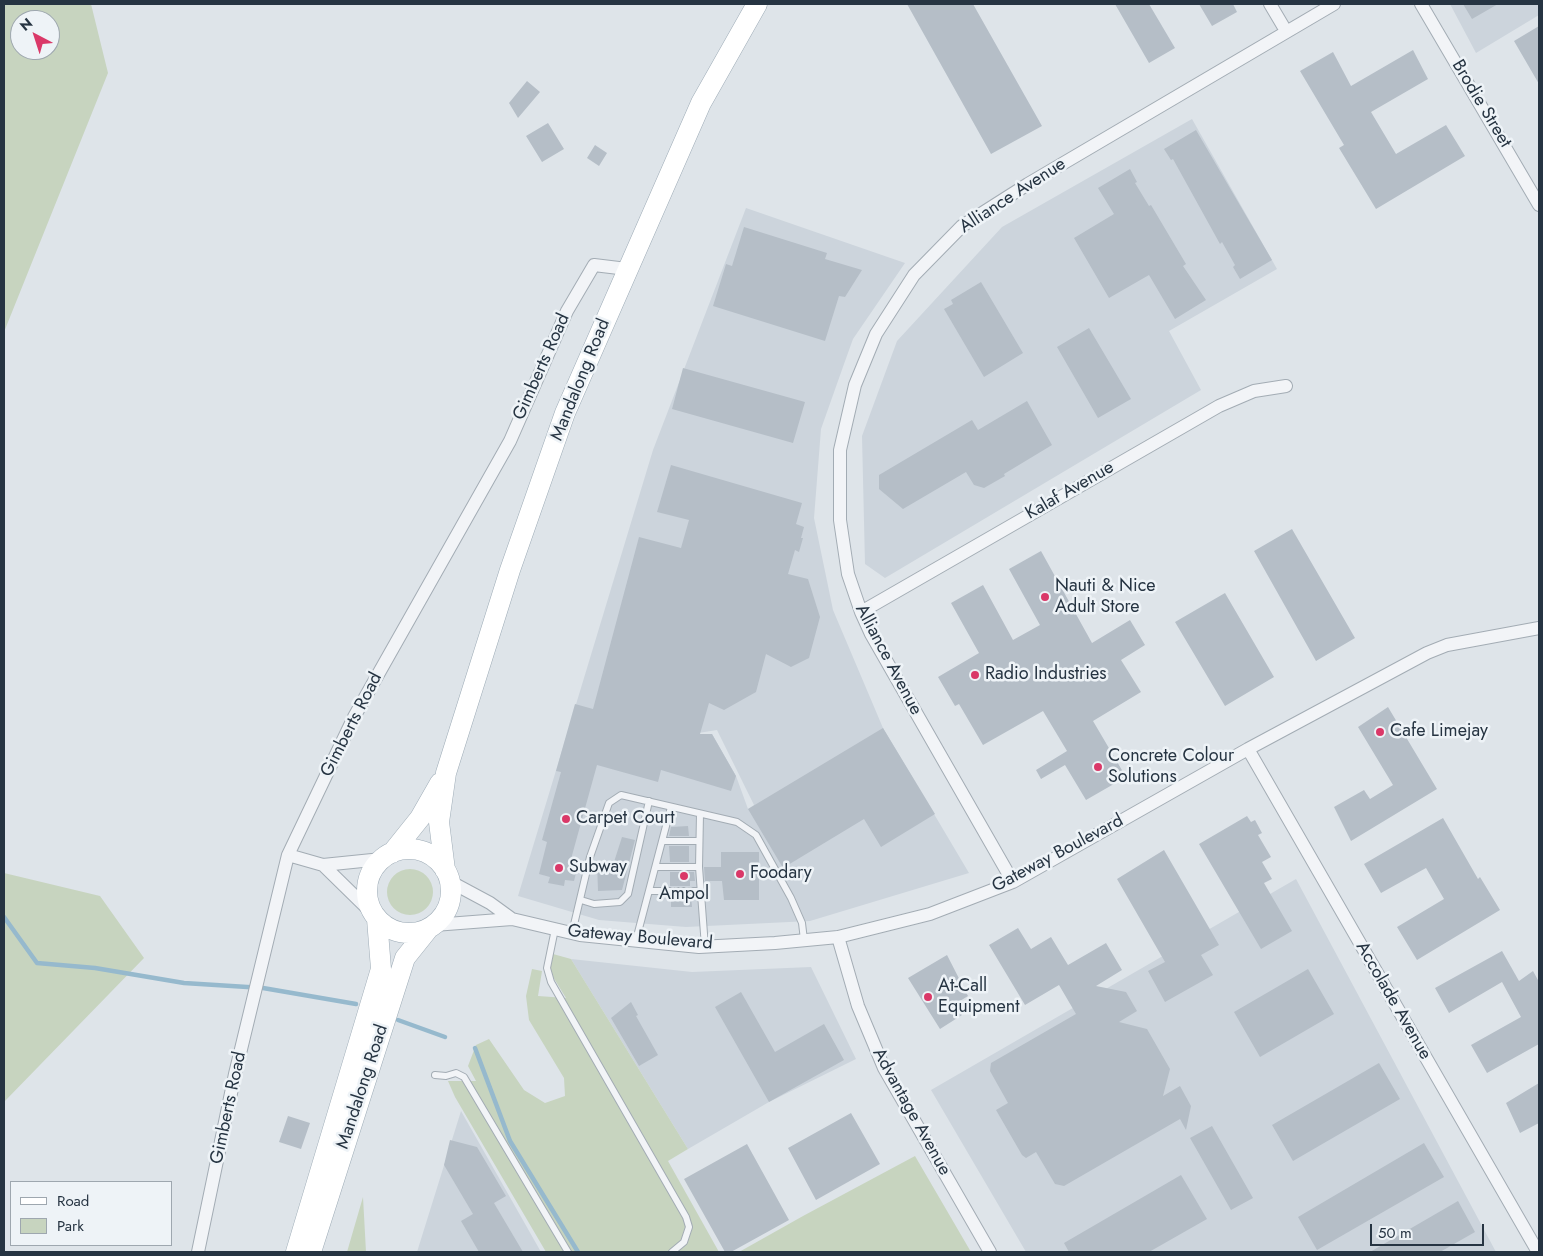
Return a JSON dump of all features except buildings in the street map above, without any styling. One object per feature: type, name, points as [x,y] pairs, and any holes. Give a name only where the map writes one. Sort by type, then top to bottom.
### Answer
[{"type":"main road","name":"Mandalong Road","points":[[447,875],[439,822],[446,773],[510,570],[565,413],[701,102],[757,4]]},
{"type":"main road","name":"Mandalong Road","points":[[387,856],[420,818],[446,773]]},
{"type":"main road","points":[[412,850],[424,852],[439,862],[447,875],[449,903],[444,915],[431,926],[405,933],[387,927],[375,916],[367,891],[369,878],[387,856],[412,850]]},
{"type":"main road","name":"Mandalong Road","points":[[296,1252],[381,969],[375,916]]},
{"type":"main road","name":"Mandalong Road","points":[[311,1252],[405,958],[431,926]]},
{"type":"street","points":[[1270,4],[1286,31]]},
{"type":"street","name":"Alliance Avenue","points":[[1013,882],[899,685],[861,612],[848,574],[840,520],[840,450],[855,385],[876,334],[914,275],[962,226],[1028,184],[1334,4]]},
{"type":"street","name":"Brodie Street","points":[[1421,4],[1539,205]]},
{"type":"street","name":"Gimberts Road","points":[[198,1252],[236,1074],[288,855],[354,717],[510,441],[566,311],[594,265],[627,270]]},
{"type":"street","name":"Kalaf Avenue","points":[[861,612],[1219,406],[1254,391],[1286,386]]},
{"type":"street","name":"Gateway Boulevard","points":[[431,926],[512,919],[572,934],[705,946],[838,937],[930,914],[1013,882],[1248,749],[1427,653],[1447,645],[1539,628]]},
{"type":"street","name":"Accolade Avenue","points":[[1248,749],[1538,1252]]},
{"type":"street","points":[[288,855],[323,865],[387,856]]},
{"type":"street","points":[[323,865],[375,916]]},
{"type":"street","name":"Gateway Boulevard","points":[[447,875],[512,919]]},
{"type":"street","name":"Advantage Avenue","points":[[838,937],[858,1006],[884,1068],[990,1252]]},
{"type":"lane","points":[[572,934],[590,857],[609,803],[621,795],[737,822],[756,835],[792,898],[802,923],[804,940]]},
{"type":"lane","points":[[580,900],[594,904],[620,902],[628,894],[649,801]]},
{"type":"lane","points":[[636,940],[657,867],[671,807]]},
{"type":"lane","points":[[700,814],[699,867],[705,946]]},
{"type":"lane","points":[[663,841],[699,841]]},
{"type":"lane","points":[[657,867],[699,867]]},
{"type":"lane","points":[[650,891],[700,891]]},
{"type":"lane","points":[[555,929],[547,968],[551,982],[686,1216],[689,1227],[684,1242],[672,1252]]},
{"type":"lane","points":[[435,1075],[446,1076],[456,1073],[464,1077],[568,1252]]},
{"type":"shaded area","points":[[1450,4],[1539,4],[1539,15],[1476,53]]},
{"type":"shaded area","points":[[1192,119],[1277,269],[1169,331],[1201,390],[885,578],[865,564],[862,436],[897,341],[1002,227]]},
{"type":"shaded area","points":[[746,208],[905,263],[853,339],[844,364],[821,429],[814,518],[833,610],[883,728],[969,873],[810,921],[686,927],[599,920],[518,896],[653,450]],"holes":[[[717,730],[754,805],[748,809],[736,776],[712,734],[692,734]]]},
{"type":"shaded area","points":[[1296,879],[1496,1252],[1026,1252],[931,1090]]},
{"type":"shaded area","points":[[571,959],[692,972],[811,967],[856,1059],[769,1102],[688,1149]]},
{"type":"shaded area","points":[[461,1111],[541,1252],[417,1252]]},
{"type":"green space","points":[[4,4],[91,4],[108,73],[4,332]]},
{"type":"green space","points":[[410,869],[423,873],[429,879],[433,892],[429,905],[423,911],[410,915],[397,911],[391,905],[387,892],[391,879],[397,873]]},
{"type":"green space","points":[[4,873],[100,896],[144,958],[4,1102]]},
{"type":"green space","points":[[553,954],[571,959],[688,1149],[668,1161],[719,1252],[546,1252],[455,1097],[448,1081],[476,1081],[468,1066],[476,1045],[489,1039],[524,1090],[545,1103],[565,1096],[564,1078],[529,1020],[526,996],[532,969],[542,971],[538,996],[566,998],[550,972]]},
{"type":"green space","points":[[915,1156],[971,1252],[739,1252],[803,1216]]},
{"type":"green space","points":[[363,1197],[366,1252],[347,1252]]},
{"type":"waterway","points":[[4,917],[37,963],[95,968],[184,983],[263,988],[356,1004]]},
{"type":"waterway","points":[[398,1020],[445,1037]]},
{"type":"waterway","points":[[475,1048],[510,1141],[578,1252]]},
{"type":"place","name":"Nauti & Nice Adult Store","points":[[1045,597]]},
{"type":"place","name":"Radio Industries","points":[[975,675]]},
{"type":"place","name":"Cafe Limejay","points":[[1380,732]]},
{"type":"place","name":"Concrete Colour Solutions","points":[[1098,767]]},
{"type":"place","name":"Carpet Court","points":[[566,819]]},
{"type":"place","name":"Subway","points":[[559,868]]},
{"type":"place","name":"Foodary","points":[[740,874]]},
{"type":"place","name":"Ampol","points":[[684,876]]},
{"type":"place","name":"At-Call Equipment","points":[[928,997]]}]
